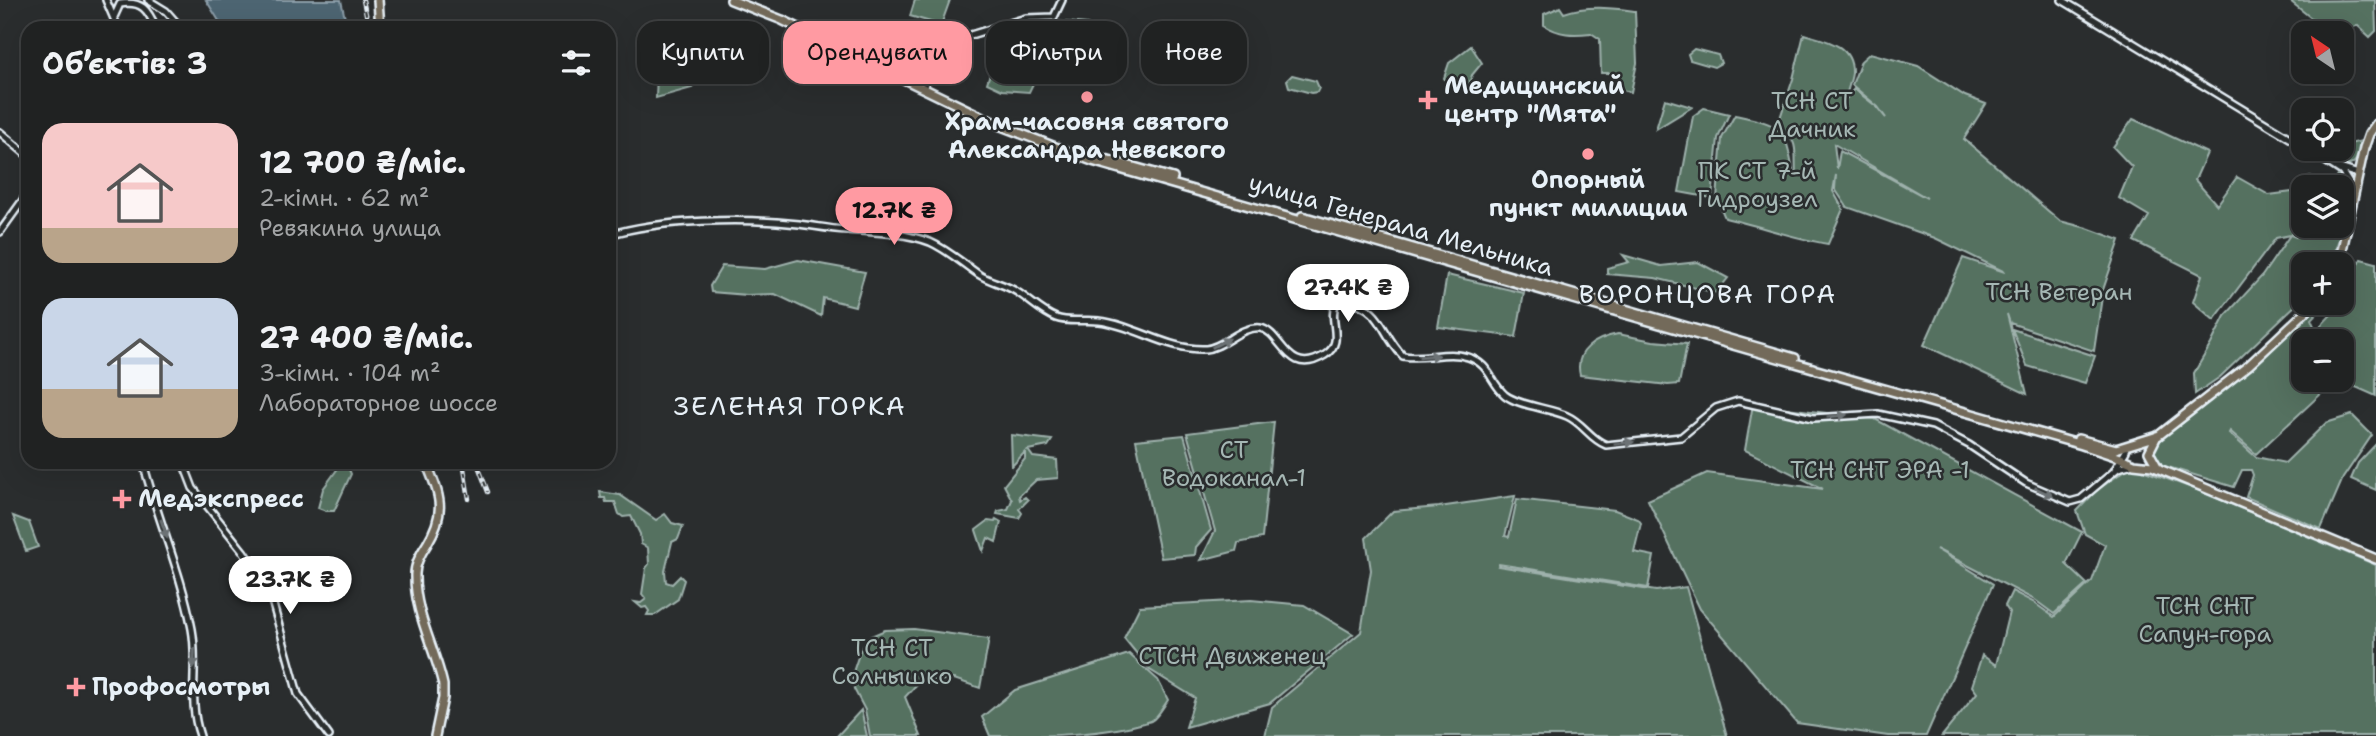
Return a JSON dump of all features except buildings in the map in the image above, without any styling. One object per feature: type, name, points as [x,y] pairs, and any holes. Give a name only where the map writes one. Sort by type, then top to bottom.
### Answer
[{"type":"main road","points":[[106,0],[115,21]]},
{"type":"main road","points":[[110,9],[115,0]]},
{"type":"main road","points":[[148,0],[166,11],[175,21]]},
{"type":"main road","points":[[378,0],[380,21]]},
{"type":"main road","name":"улица Генерала Мельника","points":[[731,0],[782,20],[1001,126],[1092,160],[1220,194],[2125,456],[2376,559]]},
{"type":"main road","points":[[923,89],[933,60],[940,49],[951,41],[1026,18],[1054,17],[1062,0]]},
{"type":"main road","points":[[2062,0],[2291,139]]},
{"type":"main road","points":[[114,17],[116,8],[125,1],[139,1],[147,8],[153,21]]},
{"type":"main road","points":[[2351,174],[2362,158],[2369,134],[2376,124]]},
{"type":"main road","points":[[0,132],[21,150]]},
{"type":"main road","points":[[2351,174],[2362,158]]},
{"type":"main road","points":[[2327,161],[2351,174]]},
{"type":"main road","points":[[0,232],[21,203]]},
{"type":"main road","points":[[616,232],[632,227],[742,221],[895,233],[947,250],[980,275],[1017,292],[1040,310],[1058,319],[1101,321],[1196,349],[1210,348],[1248,330],[1259,328],[1268,330],[1281,348],[1300,361],[1324,356],[1334,348],[1337,335],[1332,310],[1336,303],[1345,299],[1369,309],[1380,319],[1403,356],[1424,358],[1452,354],[1477,360],[1492,374],[1505,394],[1578,422],[1598,442],[1606,445],[1681,437],[1707,415],[1733,401],[1744,401],[1813,418],[1878,414],[1933,426],[1969,445],[2018,478],[2057,498],[2073,502],[2124,465],[2125,456]]},
{"type":"main road","points":[[2115,469],[2117,459],[2125,456],[2140,442],[2158,436],[2249,365],[2302,315]]},
{"type":"main road","points":[[2125,456],[2147,460],[2158,436]]},
{"type":"main road","points":[[2140,442],[2145,445],[2158,468]]},
{"type":"main road","points":[[145,469],[185,593],[195,651],[192,698],[200,736]]},
{"type":"main road","points":[[186,469],[193,488],[270,590],[295,688],[301,701],[328,736]]},
{"type":"main road","points":[[429,469],[441,502],[436,528],[416,564],[415,575],[420,610],[443,685],[435,736]]},
{"type":"green space","points":[[915,0],[950,0],[942,21],[927,21],[910,16]]},
{"type":"green space","points":[[2375,0],[2376,31],[2370,37],[2357,25],[2354,27],[2354,21],[2315,21],[2290,1]]},
{"type":"green space","points":[[1560,7],[1564,13],[1590,8],[1635,11],[1637,63],[1631,92],[1617,89],[1613,73],[1601,73],[1600,39],[1591,33],[1566,34],[1544,25],[1544,14]]},
{"type":"green space","points":[[1804,34],[1843,49],[1851,63],[1852,73],[1845,100],[1854,89],[1877,107],[1886,118],[1878,107],[1852,85],[1861,61],[1870,53],[1918,66],[1965,96],[1986,104],[1964,139],[2060,221],[2120,240],[2103,290],[2094,351],[2010,323],[2007,314],[2027,394],[1924,345],[1963,258],[2005,272],[1935,238],[1847,207],[1835,189],[1836,175],[1833,191],[1843,209],[1828,244],[1725,218],[1717,199],[1722,138],[1735,115],[1771,125],[1778,130],[1787,145],[1796,175],[1795,146],[1790,137],[1777,127]],"holes":[[[1834,144],[1927,198],[1840,151],[1837,169]]]},
{"type":"green space","points":[[1471,46],[1482,63],[1472,75],[1468,87],[1448,83],[1444,78],[1449,63]]},
{"type":"green space","points":[[1694,49],[1718,55],[1721,63],[1714,67],[1690,60],[1688,54]]},
{"type":"green space","points":[[1292,75],[1316,81],[1319,88],[1317,92],[1289,87],[1287,80]]},
{"type":"green space","points":[[657,84],[694,84],[692,88],[656,98]]},
{"type":"green space","points":[[989,84],[1033,84],[1029,92],[1002,90]]},
{"type":"green space","points":[[1665,99],[1692,107],[1656,129]]},
{"type":"green space","points":[[1704,108],[1729,114],[1718,138],[1712,198],[1679,192],[1693,116]]},
{"type":"green space","points":[[2133,119],[2207,153],[2195,180],[2217,205],[2237,177],[2269,195],[2291,192],[2291,234],[2276,238],[2214,320],[2193,302],[2202,275],[2134,241],[2149,216],[2119,198],[2132,167],[2113,147]]},
{"type":"green space","points":[[2354,143],[2363,143],[2354,162],[2346,165],[2336,161],[2354,161]]},
{"type":"green space","points":[[2290,235],[2291,238],[2339,238],[2334,252],[2291,252],[2291,309],[2220,377],[2195,394],[2194,373],[2225,316],[2262,276]]},
{"type":"green space","points":[[1623,255],[1661,266],[1698,262],[1728,278],[1716,293],[1655,278],[1607,274],[1607,268],[1629,262]]},
{"type":"green space","points":[[2361,259],[2376,263],[2376,396],[2354,386],[2354,329],[2318,329],[2331,315],[2354,315],[2354,275]]},
{"type":"green space","points":[[798,260],[865,272],[855,306],[823,298],[821,316],[775,294],[711,292],[710,286],[722,266],[765,269]]},
{"type":"green space","points":[[1447,275],[1524,293],[1516,337],[1438,327]]},
{"type":"green space","points":[[2308,315],[2315,315],[2311,319],[2315,329],[2293,329]]},
{"type":"green space","points":[[2012,329],[2095,356],[2085,383],[2027,366]]},
{"type":"green space","points":[[2291,331],[2291,392],[2323,392],[2256,454],[2230,431],[2229,433],[2256,457],[2285,463],[2326,423],[2352,415],[2372,435],[2343,478],[2321,529],[2246,497],[2253,475],[2251,470],[2242,470],[2234,487],[2158,464],[2152,454],[2165,432],[2179,426],[2263,358]]},
{"type":"green space","points":[[1618,334],[1687,344],[1679,384],[1580,375],[1580,359],[1588,347]]},
{"type":"green space","name":"ТСН СНТ ЭРА -1","points":[[1753,404],[1875,419],[2082,532],[2066,564],[2087,584],[2054,614],[2035,600],[1936,549],[1993,584],[1926,736],[1888,736],[1797,723],[1700,609],[1648,500],[1707,473],[1823,489],[1745,450]]},
{"type":"green space","name":"СТ Водоканал-1","points":[[1274,422],[1262,538],[1238,543],[1236,551],[1201,560],[1215,531],[1187,433]]},
{"type":"green space","points":[[1011,435],[1052,440],[1048,446],[1028,450],[1033,457],[1057,460],[1058,478],[1036,480],[1019,496],[1020,500],[1025,497],[1028,500],[1019,509],[1022,513],[1019,518],[997,514],[998,511],[1008,509],[1012,500],[1004,485],[1025,459],[1025,452],[1012,466]]},
{"type":"green space","points":[[1184,435],[1211,530],[1196,547],[1195,555],[1161,558],[1136,440]]},
{"type":"green space","points":[[2376,444],[2376,490],[2351,479],[2358,463]]},
{"type":"green space","name":"ТСН СНТ Сапун-гора","points":[[2131,466],[2195,489],[2376,565],[2376,736],[1942,736],[1977,693],[1972,686],[1982,655],[1996,665],[2009,612],[2005,606],[2012,591],[2054,617],[2092,581],[2105,545],[2085,534],[2077,511],[2096,491]]},
{"type":"green space","points":[[338,469],[349,469],[351,474],[334,511],[318,508],[323,489]]},
{"type":"green space","points":[[600,492],[620,495],[656,520],[665,514],[672,523],[683,526],[678,539],[672,542],[665,571],[666,582],[672,584],[680,576],[684,580],[678,599],[655,615],[647,615],[649,611],[646,607],[642,608],[635,602],[641,603],[646,599],[642,594],[649,564],[648,548],[641,544],[640,534],[631,516],[623,517],[619,514],[615,502],[606,502],[605,498],[601,498]]},
{"type":"green space","points":[[1515,496],[1505,536],[1509,537],[1517,499],[1615,510],[1638,519],[1641,523],[1634,552],[1654,556],[1648,588],[1499,564],[1498,566],[1656,591],[1686,587],[1727,736],[1265,736],[1272,707],[1361,632],[1371,570],[1366,538],[1393,511]]},
{"type":"green space","points":[[13,516],[29,522],[38,547],[26,551]]},
{"type":"green space","points":[[996,519],[1001,522],[996,542],[988,538],[983,551],[976,530],[988,521],[995,522]]},
{"type":"green space","name":"СТСН Движенец","points":[[1251,600],[1304,605],[1353,634],[1270,703],[1186,727],[1195,698],[1150,670],[1124,638],[1140,606]]},
{"type":"green space","name":"ТСН СТ Солнышко","points":[[914,629],[989,639],[980,688],[954,679],[918,683],[905,697],[921,736],[870,736],[865,710],[854,689],[852,675],[860,651],[871,636],[885,630]]},
{"type":"green space","points":[[1129,654],[1158,680],[1168,700],[1151,721],[1092,732],[990,736],[982,717],[1015,690]]},
{"type":"green space","points":[[861,710],[867,736],[837,736]]},
{"type":"water","points":[[206,0],[341,0],[346,21],[219,21]]},
{"type":"railway","points":[[363,0],[368,21]]},
{"type":"railway","points":[[464,469],[469,499]]},
{"type":"railway","points":[[479,469],[488,492]]},
{"type":"place","name":"Храм-часовня святого Александра Невского","points":[[1087,97]]},
{"type":"place","name":"Медицинский центр \"Мята\"","points":[[1428,100]]},
{"type":"place","name":"Опорный пункт милиции","points":[[1588,154]]},
{"type":"place","name":"Медэкспресс","points":[[122,499]]},
{"type":"place","name":"Профосмотры","points":[[76,687]]},
{"type":"district","name":"ВОРОНЦОВА ГОРА","points":[[1708,294]]},
{"type":"district","name":"ЗЕЛЕНАЯ ГОРКА","points":[[790,406]]},
{"type":"park label","name":"ТСН СТ Дачник","points":[[1812,115]]},
{"type":"park label","name":"ПК СТ 7-й Гидроузел","points":[[1757,185]]},
{"type":"park label","name":"ТСН Ветеран","points":[[2059,292]]}]
